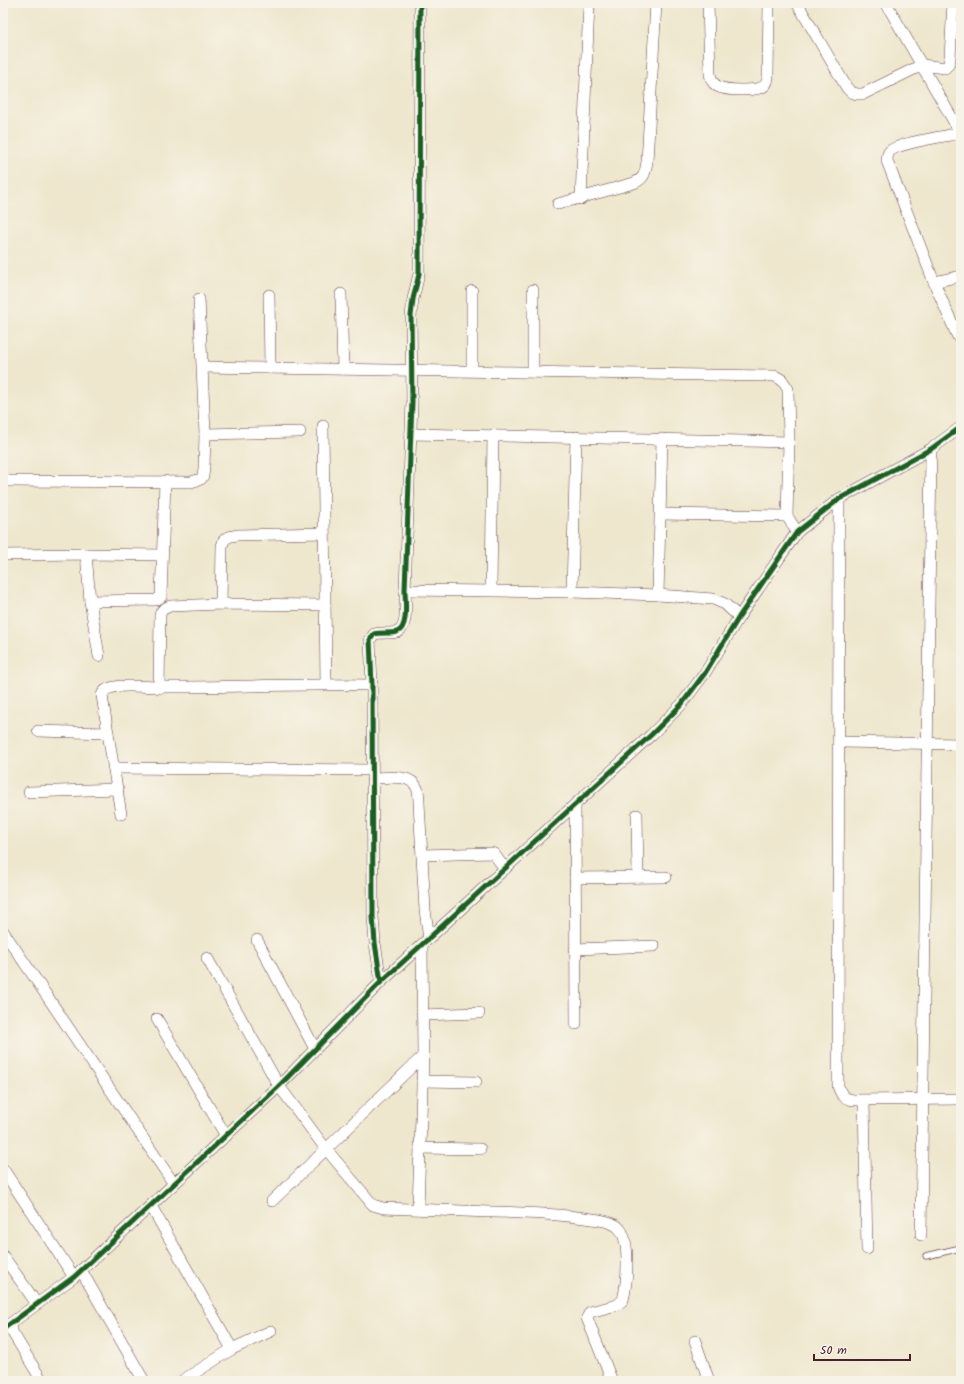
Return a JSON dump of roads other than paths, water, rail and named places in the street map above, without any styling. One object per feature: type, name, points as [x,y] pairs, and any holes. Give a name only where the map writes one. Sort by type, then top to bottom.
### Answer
[{"type":"street","points":[[381,982],[373,917],[371,819],[372,685],[370,640],[374,634],[398,632],[403,626],[405,616],[412,402],[412,307],[419,274],[420,3]]},
{"type":"street","points":[[581,199],[589,3]]},
{"type":"street","points":[[558,204],[581,199],[634,183],[641,180],[644,175],[647,162],[656,3]]},
{"type":"street","points":[[708,3],[710,74],[712,82],[725,89],[739,90],[762,88],[766,84],[768,76],[770,3]]},
{"type":"street","points":[[797,3],[851,92],[856,94],[862,94],[922,65],[945,68],[949,64],[950,58],[953,3]]},
{"type":"street","points":[[886,3],[922,65],[956,115],[961,133],[902,145],[890,151],[887,156],[890,172],[957,335]]},
{"type":"street","points":[[934,282],[961,276]]},
{"type":"street","points":[[472,290],[472,370]]},
{"type":"street","points":[[533,290],[533,372]]},
{"type":"street","points":[[341,294],[343,369]]},
{"type":"street","points":[[270,295],[270,368]]},
{"type":"street","points":[[3,481],[191,482],[201,479],[203,476],[205,434],[199,299]]},
{"type":"street","points":[[203,367],[472,370],[775,376],[782,380],[788,389],[789,442],[787,516],[797,532]]},
{"type":"street","points":[[324,426],[326,684]]},
{"type":"street","points":[[42,1381],[6,1327],[78,1274],[279,1086],[381,982],[651,735],[681,704],[705,673],[739,617],[797,532],[839,499],[931,449],[961,427]]},
{"type":"street","points":[[205,434],[300,432]]},
{"type":"street","points":[[411,434],[789,442]]},
{"type":"street","points":[[491,590],[493,436]]},
{"type":"street","points":[[572,592],[576,437]]},
{"type":"street","points":[[658,595],[662,439]]},
{"type":"street","points":[[921,1234],[931,449]]},
{"type":"street","points":[[90,601],[159,599],[161,597],[165,481]]},
{"type":"street","points":[[839,499],[838,1086],[841,1095],[846,1099],[864,1101],[961,1099]]},
{"type":"street","points":[[661,514],[787,516]]},
{"type":"street","points":[[221,604],[222,546],[224,540],[228,537],[245,534],[324,533]]},
{"type":"street","points":[[86,554],[90,601],[99,656]]},
{"type":"street","points":[[3,555],[162,555]]},
{"type":"street","points":[[405,590],[572,592],[658,595],[713,599],[725,604],[739,617]]},
{"type":"street","points":[[159,688],[160,616],[162,610],[170,606],[221,604],[325,605]]},
{"type":"street","points":[[121,814],[102,696],[104,690],[116,686],[159,688],[326,684],[372,685]]},
{"type":"street","points":[[38,731],[108,733]]},
{"type":"street","points":[[839,742],[927,742],[961,744]]},
{"type":"street","points":[[114,768],[372,774],[404,778],[410,780],[414,784],[418,794],[425,910],[422,1015],[423,1056],[418,1209]]},
{"type":"street","points":[[29,792],[118,789]]},
{"type":"street","points":[[575,805],[576,1024]]},
{"type":"street","points":[[637,815],[638,877]]},
{"type":"street","points":[[422,855],[491,853],[494,854],[505,869]]},
{"type":"street","points":[[575,878],[666,877]]},
{"type":"street","points":[[3,931],[174,1184]]},
{"type":"street","points":[[257,940],[315,1049]]},
{"type":"street","points":[[575,949],[654,946]]},
{"type":"street","points":[[207,958],[279,1086],[326,1149],[373,1205],[382,1208],[530,1213],[570,1216],[600,1220],[610,1223],[618,1228],[623,1234],[627,1254],[623,1300],[617,1305],[590,1312],[587,1318],[612,1381]]},
{"type":"street","points":[[422,1015],[479,1014]]},
{"type":"street","points":[[157,1019],[226,1136]]},
{"type":"street","points":[[272,1201],[423,1056]]},
{"type":"street","points":[[422,1081],[476,1082]]},
{"type":"street","points":[[864,1101],[867,1249]]},
{"type":"street","points":[[420,1148],[480,1149]]},
{"type":"street","points":[[3,1169],[78,1274],[144,1381]]},
{"type":"street","points":[[151,1206],[232,1349]]},
{"type":"street","points":[[3,1256],[37,1304]]},
{"type":"street","points":[[182,1381],[232,1349],[271,1331]]},
{"type":"street","points":[[695,1341],[709,1381]]},
{"type":"lane","points":[[926,1256],[961,1248]]}]
